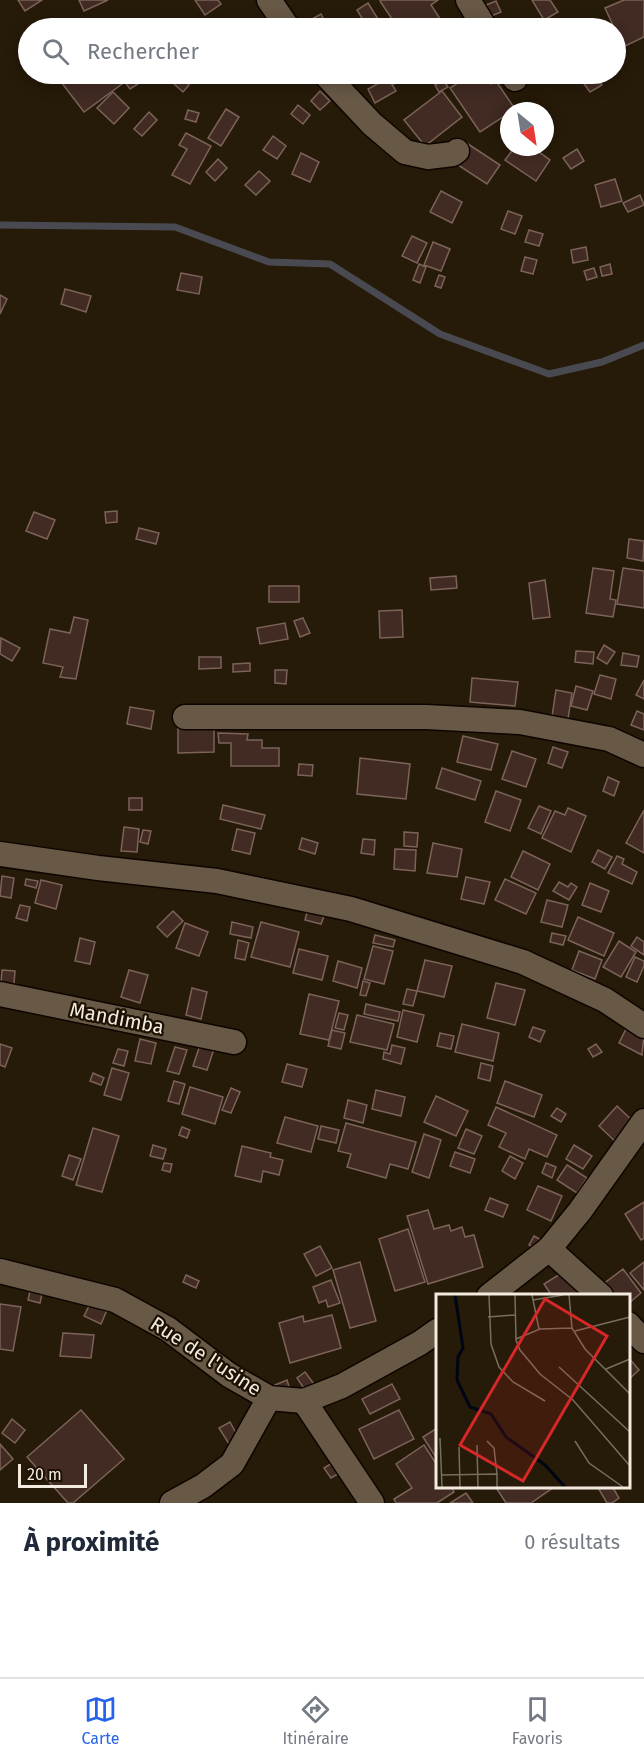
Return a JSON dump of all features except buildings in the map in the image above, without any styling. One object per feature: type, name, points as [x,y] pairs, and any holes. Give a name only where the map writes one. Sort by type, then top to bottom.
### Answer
[{"type":"street","points":[[269,0],[281,18]]},
{"type":"street","points":[[468,0],[479,18]]},
{"type":"street","points":[[334,84],[372,124],[405,152],[428,157],[457,152]]},
{"type":"street","points":[[185,717],[426,717],[519,722],[609,739],[644,755]]},
{"type":"street","points":[[0,854],[217,881],[351,909],[524,962],[605,1000],[644,1026]]},
{"type":"street","name":"Mandimba","points":[[0,994],[234,1042]]},
{"type":"street","points":[[492,1294],[549,1249],[580,1211],[644,1121]]},
{"type":"street","points":[[549,1249],[599,1294]]},
{"type":"street","name":"Rue de l'usine","points":[[0,1271],[115,1300],[168,1329],[229,1375],[269,1398],[304,1401],[342,1386],[436,1332]]},
{"type":"street","points":[[629,1326],[644,1341]]},
{"type":"street","points":[[172,1503],[203,1486],[232,1464],[269,1398]]},
{"type":"street","points":[[304,1401],[372,1503]]},
{"type":"waterway","points":[[0,225],[175,227],[269,262],[330,264],[440,334],[549,374],[602,362],[644,345]]}]
